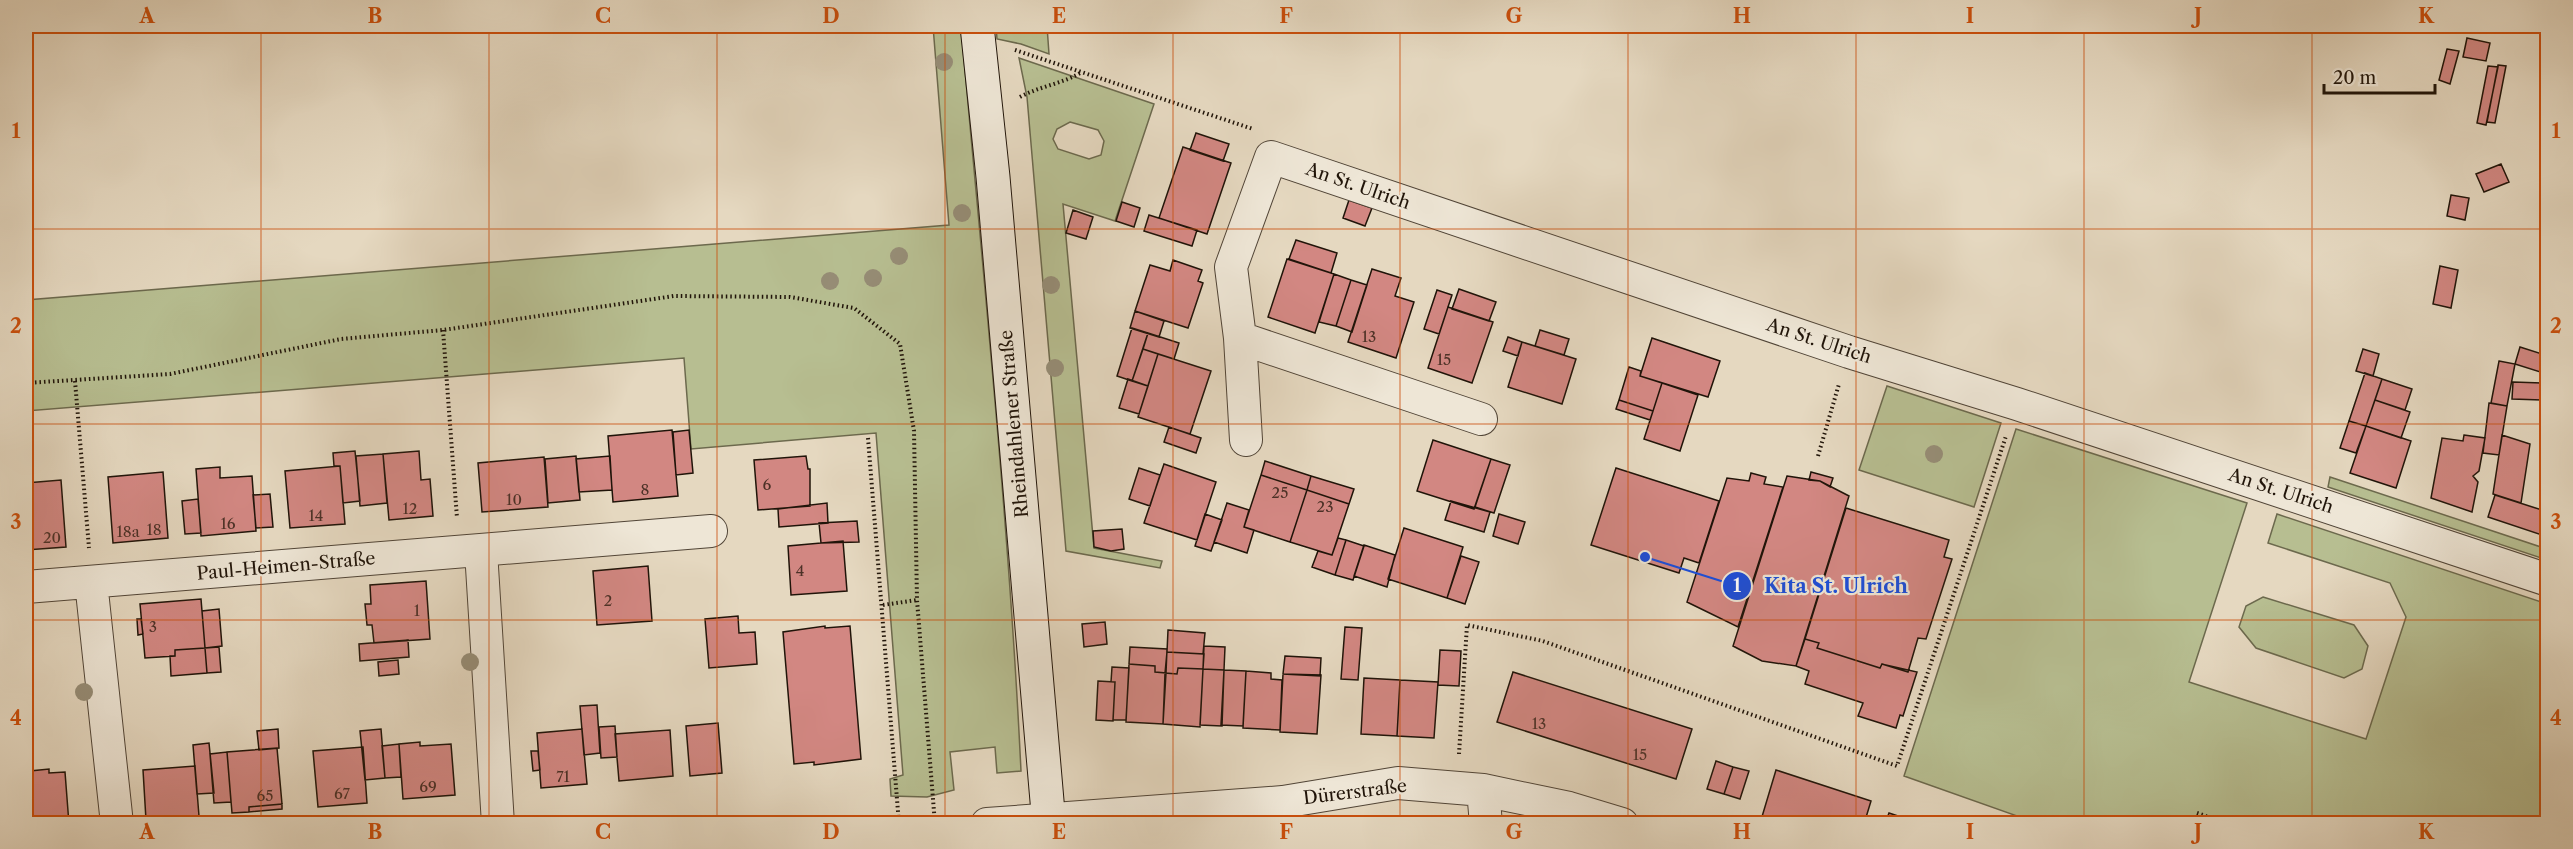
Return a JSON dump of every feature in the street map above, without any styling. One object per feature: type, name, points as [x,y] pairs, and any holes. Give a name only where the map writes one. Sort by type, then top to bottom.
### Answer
[{"type":"main road","name":"Rheindahlener Straße","points":[[978,31],[993,177],[1048,820]]},
{"type":"street","points":[[1246,440],[1239,338],[1231,267],[1271,157]]},
{"type":"street","name":"An St. Ulrich","points":[[1271,157],[1849,352],[2017,404],[2547,580]]},
{"type":"street","points":[[1239,338],[1480,419]]},
{"type":"street","name":"Paul-Heimen-Straße","points":[[26,587],[711,531]]},
{"type":"street","points":[[470,552],[498,824]]},
{"type":"street","points":[[91,582],[117,824]]},
{"type":"street","name":"Dürerstraße","points":[[987,824],[1283,802],[1398,783],[1483,790],[1569,807],[1622,824]]},
{"type":"street","points":[[1483,790],[1486,824]]},
{"type":"path","points":[[978,31],[1082,72],[1254,129],[1271,157]]},
{"type":"path","points":[[1014,100],[1033,90],[1070,80],[1082,72]]},
{"type":"path","points":[[26,383],[170,374],[341,339],[443,330],[674,296],[790,297],[854,308],[900,344],[914,431],[917,600],[935,824]]},
{"type":"path","points":[[443,330],[470,552]]},
{"type":"path","points":[[1818,456],[1849,352]]},
{"type":"path","points":[[75,381],[91,582]]},
{"type":"path","points":[[1483,790],[1458,767],[1467,625],[1543,641],[1897,766],[2017,404]]},
{"type":"path","points":[[868,438],[899,824]]},
{"type":"path","points":[[883,605],[917,600]]},
{"type":"path","points":[[2197,813],[2228,824]]},
{"type":"green space","points":[[933,26],[961,26],[1003,491],[1021,771],[997,773],[995,747],[950,752],[954,790],[927,797],[891,796],[890,779],[903,775],[876,433],[691,449],[684,358],[26,411],[26,300],[949,225]]},
{"type":"green space","points":[[996,26],[1047,26],[1049,54],[1021,44],[997,39]]},
{"type":"green space","points":[[1019,58],[1154,104],[1115,221],[1063,204],[1094,548],[1162,561],[1160,568],[1066,551],[1027,97]],"holes":[[[1070,122],[1098,130],[1104,141],[1101,155],[1089,159],[1058,149],[1053,139],[1057,129]]]},
{"type":"green space","points":[[1887,386],[2001,423],[1974,507],[1859,470]]},
{"type":"green space","points":[[2016,429],[2247,503],[2189,682],[2366,739],[2406,617],[2390,583],[2268,543],[2277,514],[2547,604],[2548,817],[2545,823],[2037,823],[1904,776]]},
{"type":"green space","points":[[2330,477],[2547,549],[2547,560],[2328,487]]},
{"type":"green space","points":[[2263,597],[2354,625],[2368,646],[2362,669],[2344,678],[2256,648],[2239,627],[2246,606]]},
{"type":"building","points":[[2467,38],[2490,43],[2486,61],[2463,57]]},
{"type":"building","points":[[2447,49],[2459,51],[2450,84],[2439,80]]},
{"type":"building","points":[[2498,65],[2506,66],[2495,123],[2487,122]]},
{"type":"building","points":[[2488,66],[2498,67],[2486,125],[2477,123]]},
{"type":"building","points":[[1196,133],[1229,144],[1223,161],[1190,150]]},
{"type":"building","points":[[1183,147],[1231,163],[1207,234],[1159,218]]},
{"type":"building","points":[[2501,164],[2509,182],[2484,192],[2476,174]]},
{"type":"building","points":[[2451,195],[2469,198],[2465,220],[2447,216]]},
{"type":"building","points":[[1349,200],[1372,208],[1365,226],[1343,218]]},
{"type":"building","points":[[1122,202],[1140,208],[1134,227],[1116,221]]},
{"type":"building","points":[[1073,210],[1093,217],[1086,239],[1066,233]]},
{"type":"building","points":[[1149,215],[1197,230],[1192,246],[1144,231]]},
{"type":"building","points":[[1296,240],[1337,253],[1331,273],[1289,259]]},
{"type":"building","points":[[1287,259],[1334,274],[1315,333],[1268,317]]},
{"type":"building","points":[[1173,260],[1202,270],[1198,281],[1203,283],[1188,328],[1135,311],[1150,265],[1170,271]]},
{"type":"building","points":[[2440,266],[2458,270],[2451,308],[2433,304]]},
{"type":"building","points":[[1372,269],[1401,278],[1395,296],[1414,302],[1396,358],[1348,342]]},
{"type":"building","points":[[1334,274],[1351,280],[1336,326],[1319,322]]},
{"type":"building","points":[[1351,280],[1367,285],[1352,332],[1336,326]]},
{"type":"building","points":[[1459,289],[1496,302],[1489,321],[1452,309]]},
{"type":"building","points":[[1437,290],[1452,295],[1439,334],[1424,329]]},
{"type":"building","points":[[1448,307],[1493,322],[1472,383],[1428,368]]},
{"type":"building","points":[[1135,311],[1164,321],[1159,337],[1130,328]]},
{"type":"building","points":[[1132,328],[1148,333],[1132,381],[1117,376]]},
{"type":"building","points":[[1540,330],[1569,339],[1564,355],[1535,346]]},
{"type":"building","points":[[1148,333],[1179,343],[1174,359],[1143,349]]},
{"type":"building","points":[[1508,337],[1522,342],[1518,356],[1503,351]]},
{"type":"building","points":[[1652,338],[1720,361],[1708,397],[1640,376]]},
{"type":"building","points":[[1522,342],[1576,359],[1562,404],[1508,387]]},
{"type":"building","points":[[2520,347],[2548,356],[2547,374],[2515,364]]},
{"type":"building","points":[[1143,349],[1158,354],[1148,386],[1132,381]]},
{"type":"building","points":[[2363,349],[2379,354],[2373,376],[2356,371]]},
{"type":"building","points":[[1158,354],[1211,371],[1190,434],[1138,417]]},
{"type":"building","points":[[2499,361],[2515,364],[2507,406],[2491,403]]},
{"type":"building","points":[[1629,367],[1641,371],[1640,376],[1662,383],[1653,411],[1619,400]]},
{"type":"building","points":[[2365,373],[2382,379],[2366,426],[2349,421]]},
{"type":"building","points":[[1128,379],[1148,386],[1139,414],[1119,408]]},
{"type":"building","points":[[2382,379],[2412,389],[2405,410],[2375,400]]},
{"type":"building","points":[[2513,382],[2542,383],[2542,400],[2512,399]]},
{"type":"building","points":[[1662,383],[1698,395],[1680,451],[1644,439]]},
{"type":"building","points":[[1619,400],[1653,411],[1650,420],[1616,409]]},
{"type":"building","points":[[2375,400],[2410,412],[2401,438],[2366,426]]},
{"type":"building","points":[[2489,403],[2507,406],[2499,455],[2483,453]]},
{"type":"building","points":[[2349,421],[2366,426],[2356,453],[2340,448]]},
{"type":"building","points":[[2366,426],[2411,441],[2396,488],[2350,473]]},
{"type":"building","points":[[1169,427],[1201,438],[1196,453],[1164,442]]},
{"type":"building","points":[[672,430],[678,496],[613,502],[608,436]]},
{"type":"building","points":[[689,430],[693,473],[676,475],[673,432]]},
{"type":"building","points":[[2464,435],[2485,438],[2479,471],[2473,476],[2478,482],[2472,512],[2431,498],[2442,438],[2463,441]]},
{"type":"building","points":[[2502,435],[2530,444],[2521,503],[2493,494]]},
{"type":"building","points":[[1433,440],[1491,459],[1474,509],[1417,491]]},
{"type":"building","points":[[355,451],[360,501],[343,503],[340,466],[334,466],[333,453]]},
{"type":"building","points":[[419,451],[421,480],[430,479],[433,516],[389,520],[383,454]]},
{"type":"building","points":[[383,454],[387,503],[360,506],[356,456]]},
{"type":"building","points":[[576,456],[580,500],[548,503],[545,459]]},
{"type":"building","points":[[610,456],[612,490],[579,492],[576,459]]},
{"type":"building","points":[[806,456],[808,469],[810,469],[810,506],[758,510],[754,460]]},
{"type":"building","points":[[544,457],[548,507],[482,512],[478,463]]},
{"type":"building","points":[[1491,459],[1510,465],[1494,513],[1475,507]]},
{"type":"building","points":[[1265,461],[1311,476],[1307,490],[1261,475]]},
{"type":"building","points":[[1164,464],[1216,482],[1197,540],[1144,523]]},
{"type":"building","points":[[340,466],[345,524],[290,528],[285,471]]},
{"type":"building","points":[[220,467],[220,478],[252,476],[256,531],[201,536],[196,469]]},
{"type":"building","points":[[1139,468],[1160,475],[1150,506],[1129,499]]},
{"type":"building","points":[[1616,468],[1719,501],[1699,563],[1684,558],[1679,573],[1591,545]]},
{"type":"building","points":[[163,472],[168,538],[113,543],[108,477]]},
{"type":"building","points":[[1811,472],[1833,478],[1830,487],[1820,481],[1809,480]]},
{"type":"building","points":[[1751,473],[1766,477],[1764,484],[1783,487],[1738,627],[1687,602],[1727,478],[1749,481]]},
{"type":"building","points":[[1261,475],[1307,490],[1290,542],[1244,527]]},
{"type":"building","points":[[1311,476],[1354,489],[1349,504],[1307,490]]},
{"type":"building","points":[[1787,476],[1820,481],[1849,496],[1796,666],[1762,661],[1733,646]]},
{"type":"building","points":[[61,480],[66,547],[26,550],[26,483]]},
{"type":"building","points":[[1307,490],[1349,504],[1332,555],[1290,542]]},
{"type":"building","points":[[270,494],[273,527],[256,528],[253,495]]},
{"type":"building","points":[[2495,495],[2548,512],[2548,537],[2488,517]]},
{"type":"building","points":[[198,499],[201,533],[185,534],[182,501]]},
{"type":"building","points":[[1451,501],[1490,512],[1484,532],[1445,520]]},
{"type":"building","points":[[827,503],[828,523],[779,527],[778,509]]},
{"type":"building","points":[[1227,503],[1249,510],[1244,527],[1254,530],[1247,553],[1214,542]]},
{"type":"building","points":[[1846,508],[1949,540],[1944,557],[1952,559],[1926,639],[1918,638],[1908,672],[1882,664],[1880,668],[1817,648],[1819,643],[1805,639]]},
{"type":"building","points":[[1205,514],[1222,520],[1211,551],[1195,546]]},
{"type":"building","points":[[1499,514],[1525,522],[1518,544],[1493,536]]},
{"type":"building","points":[[857,521],[859,542],[821,543],[819,523]]},
{"type":"building","points":[[1404,528],[1463,547],[1447,598],[1388,579]]},
{"type":"building","points":[[1122,529],[1124,549],[1111,551],[1094,547],[1093,531]]},
{"type":"building","points":[[1338,538],[1346,540],[1335,575],[1312,567],[1318,551],[1332,555]]},
{"type":"building","points":[[1346,540],[1364,546],[1353,580],[1335,575]]},
{"type":"building","points":[[843,541],[847,591],[791,595],[788,546]]},
{"type":"building","points":[[1364,545],[1395,555],[1387,587],[1354,576]]},
{"type":"building","points":[[1461,556],[1479,562],[1465,604],[1447,598]]},
{"type":"building","points":[[648,566],[652,621],[597,625],[593,571]]},
{"type":"building","points":[[426,581],[430,639],[374,643],[372,625],[367,625],[365,604],[371,604],[370,585]]},
{"type":"building","points":[[201,599],[205,648],[175,650],[175,656],[145,658],[140,604]]},
{"type":"building","points":[[219,609],[222,646],[205,648],[202,611]]},
{"type":"building","points":[[738,616],[739,633],[755,632],[757,664],[709,668],[705,619]]},
{"type":"building","points":[[137,619],[141,619],[143,634],[138,635]]},
{"type":"building","points":[[1105,622],[1107,644],[1084,647],[1082,624]]},
{"type":"building","points":[[825,626],[825,628],[850,626],[861,759],[814,765],[814,762],[794,764],[783,632]]},
{"type":"building","points":[[1345,627],[1362,628],[1358,680],[1341,679]]},
{"type":"building","points":[[1168,630],[1205,633],[1203,654],[1167,652]]},
{"type":"building","points":[[1805,639],[1819,643],[1817,648],[1880,668],[1882,664],[1917,672],[1903,716],[1900,715],[1896,728],[1858,716],[1863,703],[1805,684],[1809,671],[1796,666]]},
{"type":"building","points":[[408,640],[409,657],[360,661],[359,644]]},
{"type":"building","points":[[1204,646],[1225,647],[1224,670],[1203,669]]},
{"type":"building","points":[[219,647],[221,672],[207,673],[205,648]]},
{"type":"building","points":[[1130,647],[1167,649],[1166,673],[1155,672],[1155,666],[1129,664]]},
{"type":"building","points":[[205,648],[207,673],[171,676],[170,656],[175,656],[175,650]]},
{"type":"building","points":[[1440,650],[1461,651],[1459,686],[1438,685]]},
{"type":"building","points":[[1167,652],[1204,654],[1203,669],[1178,668],[1177,674],[1165,673]]},
{"type":"building","points":[[1285,656],[1321,658],[1320,676],[1283,674]]},
{"type":"building","points":[[398,660],[399,674],[379,676],[378,662]]},
{"type":"building","points":[[1129,664],[1155,666],[1155,672],[1166,673],[1163,724],[1126,722]]},
{"type":"building","points":[[1112,667],[1129,668],[1126,720],[1113,720],[1115,682],[1111,682]]},
{"type":"building","points":[[1178,668],[1203,669],[1200,727],[1163,724],[1165,673],[1177,674]]},
{"type":"building","points":[[1203,669],[1224,670],[1222,726],[1200,725]]},
{"type":"building","points":[[1224,670],[1246,671],[1243,726],[1221,725]]},
{"type":"building","points":[[1246,671],[1271,673],[1271,679],[1282,680],[1280,730],[1243,728]]},
{"type":"building","points":[[1513,672],[1692,729],[1676,779],[1497,722]]},
{"type":"building","points":[[1283,674],[1321,675],[1317,734],[1280,732]]},
{"type":"building","points":[[1364,678],[1400,680],[1397,736],[1361,734]]},
{"type":"building","points":[[1400,680],[1438,682],[1434,738],[1397,736]]},
{"type":"building","points":[[1098,681],[1115,682],[1113,721],[1096,720]]},
{"type":"building","points":[[597,705],[600,753],[584,755],[580,706]]},
{"type":"building","points":[[718,723],[722,773],[690,776],[686,726]]},
{"type":"building","points":[[615,726],[617,757],[601,758],[599,727]]},
{"type":"building","points":[[278,729],[279,748],[259,750],[257,731]]},
{"type":"building","points":[[381,729],[385,778],[365,780],[360,731]]},
{"type":"building","points":[[582,729],[587,784],[541,788],[537,733]]},
{"type":"building","points":[[670,730],[673,776],[619,781],[615,734]]},
{"type":"building","points":[[420,742],[420,746],[451,744],[455,795],[403,799],[399,744]]},
{"type":"building","points":[[209,743],[214,793],[197,794],[193,745]]},
{"type":"building","points":[[399,744],[401,777],[385,778],[382,746]]},
{"type":"building","points":[[363,747],[367,803],[318,807],[313,751]]},
{"type":"building","points":[[277,748],[282,804],[249,807],[249,812],[232,813],[227,752]]},
{"type":"building","points":[[531,751],[538,751],[540,770],[533,771]]},
{"type":"building","points":[[227,752],[231,802],[214,803],[210,754]]},
{"type":"building","points":[[1716,761],[1733,767],[1724,794],[1707,789]]},
{"type":"building","points":[[195,766],[199,816],[146,820],[143,770]]},
{"type":"building","points":[[1733,767],[1749,771],[1740,799],[1724,794]]},
{"type":"building","points":[[49,769],[49,773],[65,772],[69,824],[26,824],[26,775],[30,774],[30,771]]},
{"type":"building","points":[[1776,770],[1871,801],[1864,824],[1773,824],[1761,820]]},
{"type":"building","points":[[282,804],[282,809],[249,812],[249,807]]},
{"type":"building","points":[[1889,813],[1907,819],[1920,824],[1885,824]]},
{"type":"place","name":"Kita St. Ulrich","points":[[1645,557]]}]
